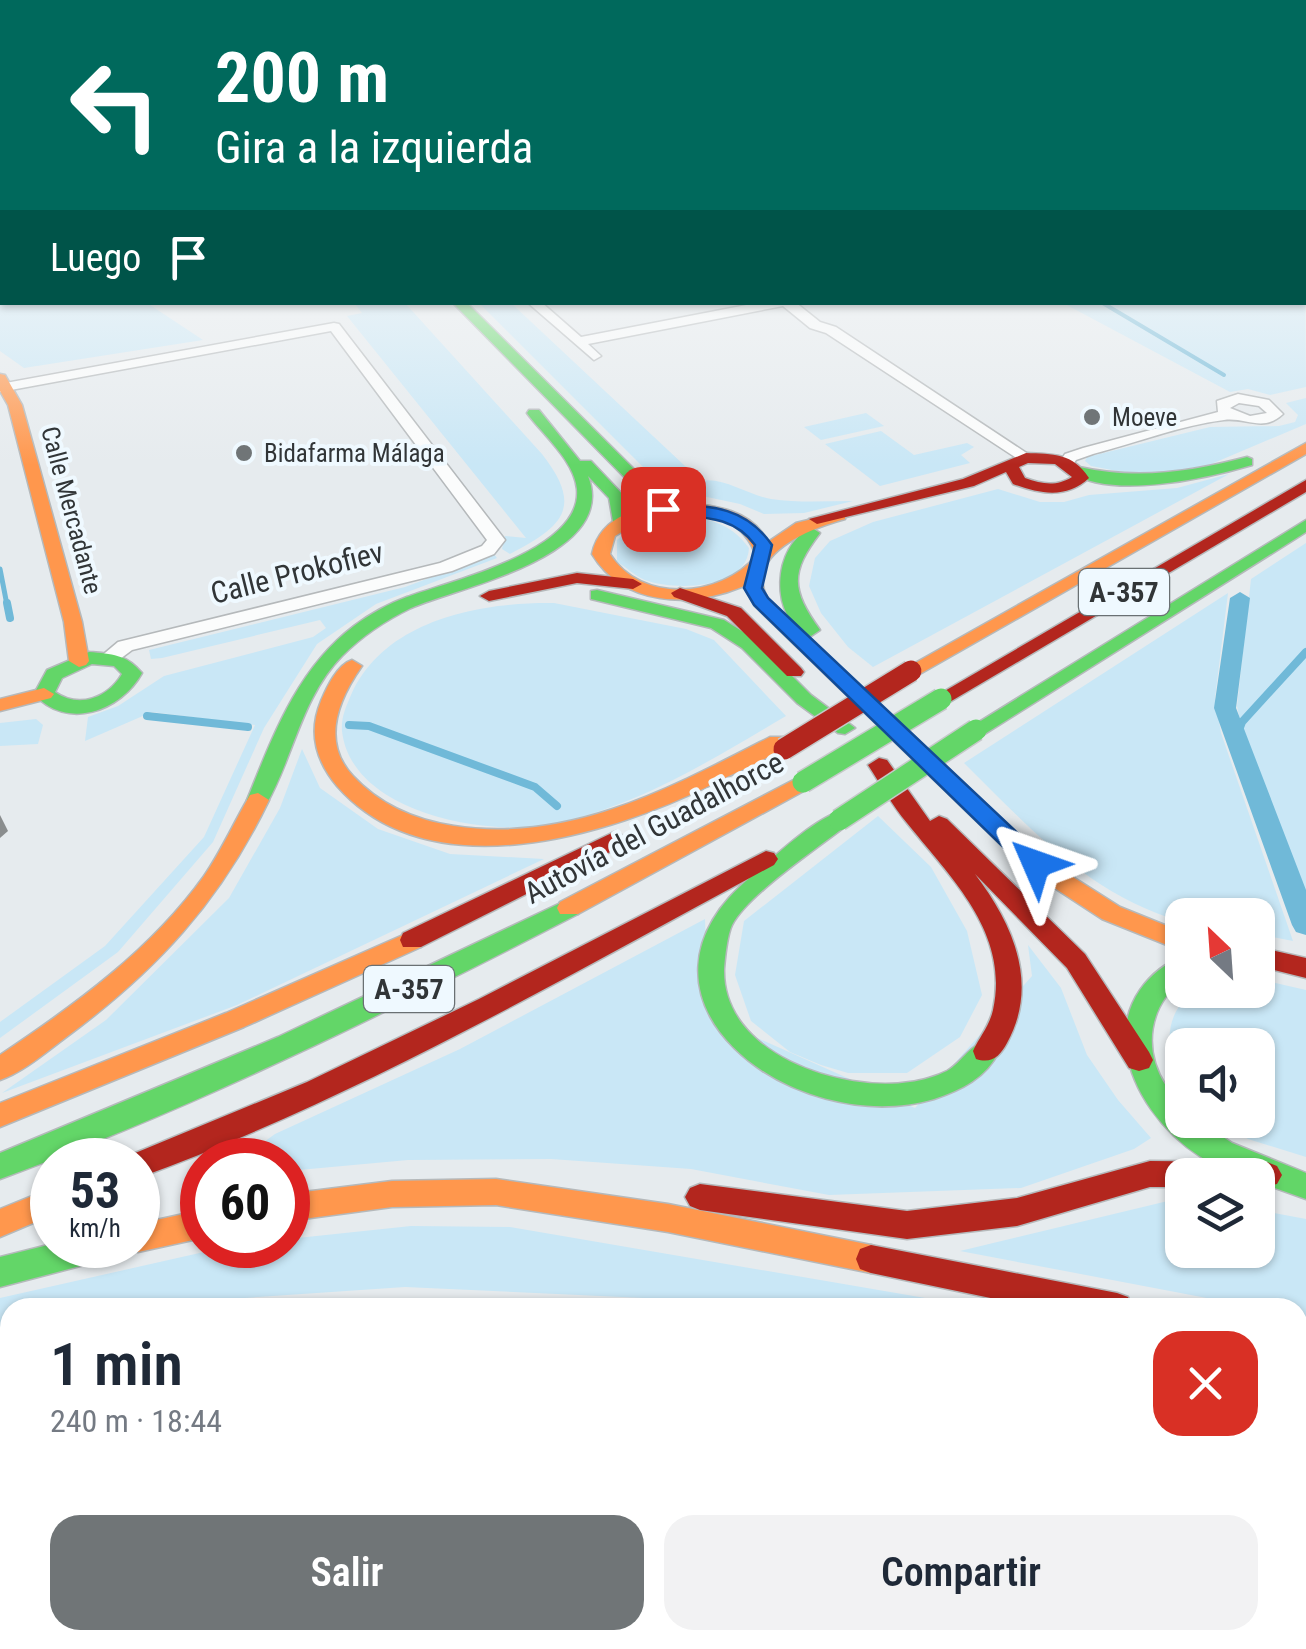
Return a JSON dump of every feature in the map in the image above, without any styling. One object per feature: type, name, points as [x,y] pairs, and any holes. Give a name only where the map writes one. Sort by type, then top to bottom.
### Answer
[{"type":"main road","points":[[451,311],[485,362]]},
{"type":"main road","points":[[452,311],[644,488],[680,508]]},
{"type":"main road","name":"Calle Mercadante","points":[[3,384],[73,622],[79,661]]},
{"type":"main road","points":[[0,1069],[52,1035],[131,972],[201,900],[238,846],[263,795],[301,697],[330,657],[388,612],[516,563],[553,544],[574,526],[586,506],[585,484],[528,407],[618,496],[622,512],[600,551],[605,563],[633,584]]},
{"type":"main road","points":[[356,635],[415,608],[577,560],[611,530],[647,512],[680,508],[711,511],[738,520],[800,523],[968,483],[1018,462],[1073,467],[1116,482],[1188,478],[1250,461],[1306,434]]},
{"type":"main road","points":[[839,820],[761,882],[720,923],[709,980],[726,1026],[765,1063],[836,1093],[896,1098],[954,1080],[998,1040],[1013,986],[1004,944],[980,894],[910,812],[846,718],[744,621],[715,603],[633,584],[554,580],[462,602],[389,634],[356,660],[332,689],[323,724],[328,758],[351,791],[390,817],[439,834],[500,841],[562,836],[632,815],[846,718],[911,671],[1306,448]]},
{"type":"main road","points":[[1018,462],[1013,476],[1027,485]]},
{"type":"main road","points":[[968,483],[996,481],[1062,489],[1078,483],[1073,467]]},
{"type":"main road","name":"Autovía del Guadalhorce","points":[[0,1166],[324,1031],[530,930],[803,782],[1306,485]]},
{"type":"main road","points":[[680,593],[724,588],[759,563],[790,533],[839,515]]},
{"type":"main road","points":[[839,515],[795,550],[786,571],[784,591],[804,623],[851,670],[912,746]]},
{"type":"main road","points":[[738,520],[759,536],[759,563],[753,588],[761,602],[1036,864],[1111,913],[1165,935]]},
{"type":"main road","name":"A-357","points":[[160,1156],[316,1090],[488,1006],[839,820],[976,730],[1306,526]]},
{"type":"main road","points":[[462,602],[557,592],[601,596],[684,613],[717,624],[749,644],[804,700],[846,718]]},
{"type":"main road","points":[[109,658],[120,660],[132,672],[124,689],[114,696],[72,708],[58,706],[44,694],[44,686],[56,672],[79,661],[109,658]]},
{"type":"main road","points":[[0,705],[44,694]]},
{"type":"main road","points":[[0,1116],[328,982],[498,901],[781,746]]},
{"type":"main road","points":[[880,765],[1076,961],[1159,1096],[1184,1128],[1229,1158]]},
{"type":"main road","points":[[1275,961],[1306,968]]},
{"type":"main road","points":[[1139,1060],[1135,1024],[1146,995],[1165,975]]},
{"type":"main road","points":[[675,1194],[907,1226],[1017,1212],[1150,1174],[1165,1174]]},
{"type":"main road","points":[[1275,1177],[1306,1186]]},
{"type":"main road","points":[[310,1205],[392,1194],[614,1185]]},
{"type":"main road","points":[[496,1192],[668,1218],[1067,1298]]},
{"type":"main road","points":[[0,1223],[30,1210]]},
{"type":"main road","points":[[0,1272],[30,1264]]},
{"type":"street","points":[[543,311],[594,356]]},
{"type":"street","points":[[578,342],[741,311]]},
{"type":"street","points":[[794,311],[814,325],[831,330],[1018,462]]},
{"type":"street","name":"Calle Prokofiev","points":[[3,384],[334,328],[496,540],[488,550],[446,566],[125,646],[109,658]]},
{"type":"street","points":[[1073,467],[1070,457],[1228,414]]},
{"type":"shaded area","points":[[0,311],[159,311],[203,340],[24,368],[0,351]]},
{"type":"shaded area","points":[[412,311],[542,454],[562,488],[564,502],[562,514],[543,534],[510,554],[502,549],[505,536],[526,538],[347,316]]},
{"type":"shaded area","points":[[487,311],[519,311],[701,481],[718,481],[771,499],[853,501],[804,513],[764,514],[740,504],[674,490],[657,481]]},
{"type":"shaded area","points":[[1078,311],[1305,311],[1306,387],[1270,395],[1248,389],[1230,392]]},
{"type":"shaded area","points":[[1306,398],[1306,424],[1209,465],[1143,476],[1091,466],[1085,461],[1087,457],[1210,427],[1279,426],[1295,422],[1298,415],[1286,403]]},
{"type":"shaded area","points":[[866,413],[884,426],[821,440],[804,427]]},
{"type":"shaded area","points":[[881,431],[914,455],[967,443],[974,447],[961,455],[970,463],[880,486],[825,444]]},
{"type":"shaded area","points":[[1229,474],[873,667],[848,647],[821,613],[809,586],[815,558],[830,541],[873,522],[998,489],[1040,502],[1064,502],[1089,495],[1177,488]]},
{"type":"shaded area","points":[[676,515],[708,520],[734,532],[749,548],[745,562],[723,579],[673,586],[645,580],[617,562],[617,540],[639,523]]},
{"type":"shaded area","points":[[1306,543],[1306,899],[1242,730],[1237,706],[1251,579]]},
{"type":"shaded area","points":[[494,554],[497,558],[376,604],[317,644],[264,728],[213,842],[118,952],[0,1038],[0,1022],[105,946],[204,837],[255,725],[152,712],[85,741],[88,717],[118,706],[164,676],[313,637],[326,628],[320,620],[162,658],[151,659],[149,650],[405,587]]},
{"type":"shaded area","points":[[1228,593],[1215,698],[1221,733],[1293,941],[1275,937],[1275,898],[1165,898],[1165,916],[1118,895],[1063,857],[964,763]]},
{"type":"shaded area","points":[[554,603],[686,629],[714,640],[786,716],[644,794],[552,824],[525,827],[459,822],[395,800],[369,782],[351,759],[342,721],[366,669],[386,649],[437,620],[466,612]]},
{"type":"shaded area","points":[[36,719],[43,725],[38,744],[0,746],[0,723]]},
{"type":"shaded area","points":[[302,749],[320,788],[378,829],[450,854],[544,859],[237,1005],[2,1093],[106,1020],[229,898],[280,808]]},
{"type":"shaded area","points":[[878,816],[931,867],[967,931],[982,995],[960,1037],[907,1073],[848,1073],[790,1052],[751,1021],[735,975],[744,921]]},
{"type":"shaded area","points":[[705,919],[708,1016],[915,1108],[1032,976],[1028,945],[1061,988],[1087,1055],[1151,1138],[1134,1149],[1021,1188],[829,1195],[691,1169],[551,1159],[408,1160],[310,1169],[310,1138],[269,1138],[460,1049]]},
{"type":"shaded area","points":[[1275,983],[1306,990],[1306,1157],[1246,1138],[1275,1138],[1275,1028],[1171,1028],[1178,1008],[1275,1008]]},
{"type":"shaded area","points":[[1165,1202],[1165,1268],[1275,1268],[1275,1213],[1306,1219],[1306,1298],[1207,1298],[960,1251]]},
{"type":"shaded area","points":[[411,1226],[510,1227],[925,1298],[644,1298],[405,1287],[244,1298],[0,1298],[133,1268],[160,1268],[160,1262],[180,1257],[180,1268],[310,1268],[310,1237]]},
{"type":"waterway","points":[[1116,311],[1224,375]]},
{"type":"waterway","points":[[0,569],[7,605]]},
{"type":"waterway","points":[[1240,598],[1225,708],[1306,925]]},
{"type":"waterway","points":[[7,603],[10,618]]},
{"type":"waterway","points":[[1236,738],[1242,722],[1306,652]]},
{"type":"waterway","points":[[147,716],[248,727]]},
{"type":"waterway","points":[[349,725],[369,726],[535,787],[557,806]]},
{"type":"traffic: fast","points":[[467,311],[644,488],[680,508]]},
{"type":"traffic: fast","points":[[258,800],[306,691],[352,637],[403,605],[519,563],[569,531],[583,511],[582,478],[571,458],[534,413]]},
{"type":"traffic: fast","points":[[1079,472],[1122,479],[1163,479],[1247,462]]},
{"type":"traffic: fast","points":[[586,464],[617,497],[620,523]]},
{"type":"traffic: fast","points":[[976,730],[1306,525]]},
{"type":"traffic: fast","points":[[811,630],[794,605],[788,581],[794,557],[812,533]]},
{"type":"traffic: fast","points":[[597,595],[717,624],[749,644],[804,699],[845,728]]},
{"type":"traffic: fast","points":[[89,658],[120,661],[132,673],[116,694],[93,706],[67,706],[44,694],[54,674],[89,658]]},
{"type":"traffic: fast","points":[[803,782],[941,699]]},
{"type":"traffic: fast","points":[[839,820],[976,730]]},
{"type":"traffic: fast","points":[[839,820],[738,901],[719,926],[711,972],[721,1012],[745,1045],[780,1070],[821,1087],[866,1095],[911,1094],[951,1082],[986,1051]]},
{"type":"traffic: fast","points":[[0,1166],[288,1045],[569,908]]},
{"type":"traffic: fast","points":[[1165,979],[1145,1003],[1139,1023],[1142,1066],[1154,1092],[1196,1136],[1250,1166],[1306,1186]]},
{"type":"traffic: fast","points":[[0,1272],[30,1264]]},
{"type":"traffic: slow","points":[[0,378],[15,405],[73,622],[79,661]]},
{"type":"traffic: slow","points":[[911,671],[1306,448]]},
{"type":"traffic: slow","points":[[764,555],[757,535],[742,522],[725,514],[682,508],[640,514],[622,522],[607,534],[601,554],[611,570],[643,589],[704,593],[746,578],[788,534],[839,515]]},
{"type":"traffic: slow","points":[[755,571],[753,588],[761,602],[1035,864],[1111,913],[1165,935]]},
{"type":"traffic: slow","points":[[352,666],[335,692],[326,720],[324,734],[332,762],[350,786],[371,803],[431,830],[478,837],[523,837],[567,831],[653,803],[777,742]]},
{"type":"traffic: slow","points":[[0,705],[44,694]]},
{"type":"traffic: slow","points":[[569,908],[803,782]]},
{"type":"traffic: slow","points":[[0,1069],[78,1014],[150,954],[212,883],[258,800]]},
{"type":"traffic: slow","points":[[0,1115],[235,1020],[412,940]]},
{"type":"traffic: slow","points":[[310,1205],[392,1194],[496,1192],[668,1218],[871,1259]]},
{"type":"traffic: slow","points":[[0,1223],[30,1210]]},
{"type":"traffic: slow","points":[[160,1233],[180,1229]]},
{"type":"traffic: jam","points":[[817,519],[968,483],[1026,458],[1058,459],[1074,467],[1081,478],[1059,488],[1043,488],[1019,481],[1011,466]]},
{"type":"traffic: jam","points":[[941,699],[1306,485]]},
{"type":"traffic: jam","points":[[489,596],[577,578],[633,584]]},
{"type":"traffic: jam","points":[[680,593],[734,612],[794,672]]},
{"type":"traffic: jam","points":[[784,749],[911,671]]},
{"type":"traffic: jam","points":[[879,765],[909,811],[968,882],[998,930],[1007,956],[1010,983],[1001,1028],[986,1051]]},
{"type":"traffic: jam","points":[[939,824],[1076,961],[1139,1060]]},
{"type":"traffic: jam","points":[[412,940],[616,839]]},
{"type":"traffic: jam","points":[[160,1156],[317,1090],[488,1006],[766,859]]},
{"type":"traffic: jam","points":[[1275,961],[1306,968]]},
{"type":"traffic: jam","points":[[700,1197],[907,1225],[1017,1212],[1150,1174],[1165,1174]]},
{"type":"traffic: jam","points":[[871,1259],[1067,1298]]},
{"type":"place","name":"Moeve","points":[[1092,417]]},
{"type":"place","name":"Bidafarma Málaga","points":[[244,453]]},
{"type":"route","points":[[663,509],[711,511],[750,527],[764,545],[761,564],[754,571],[753,588],[761,602],[1036,864]]}]
